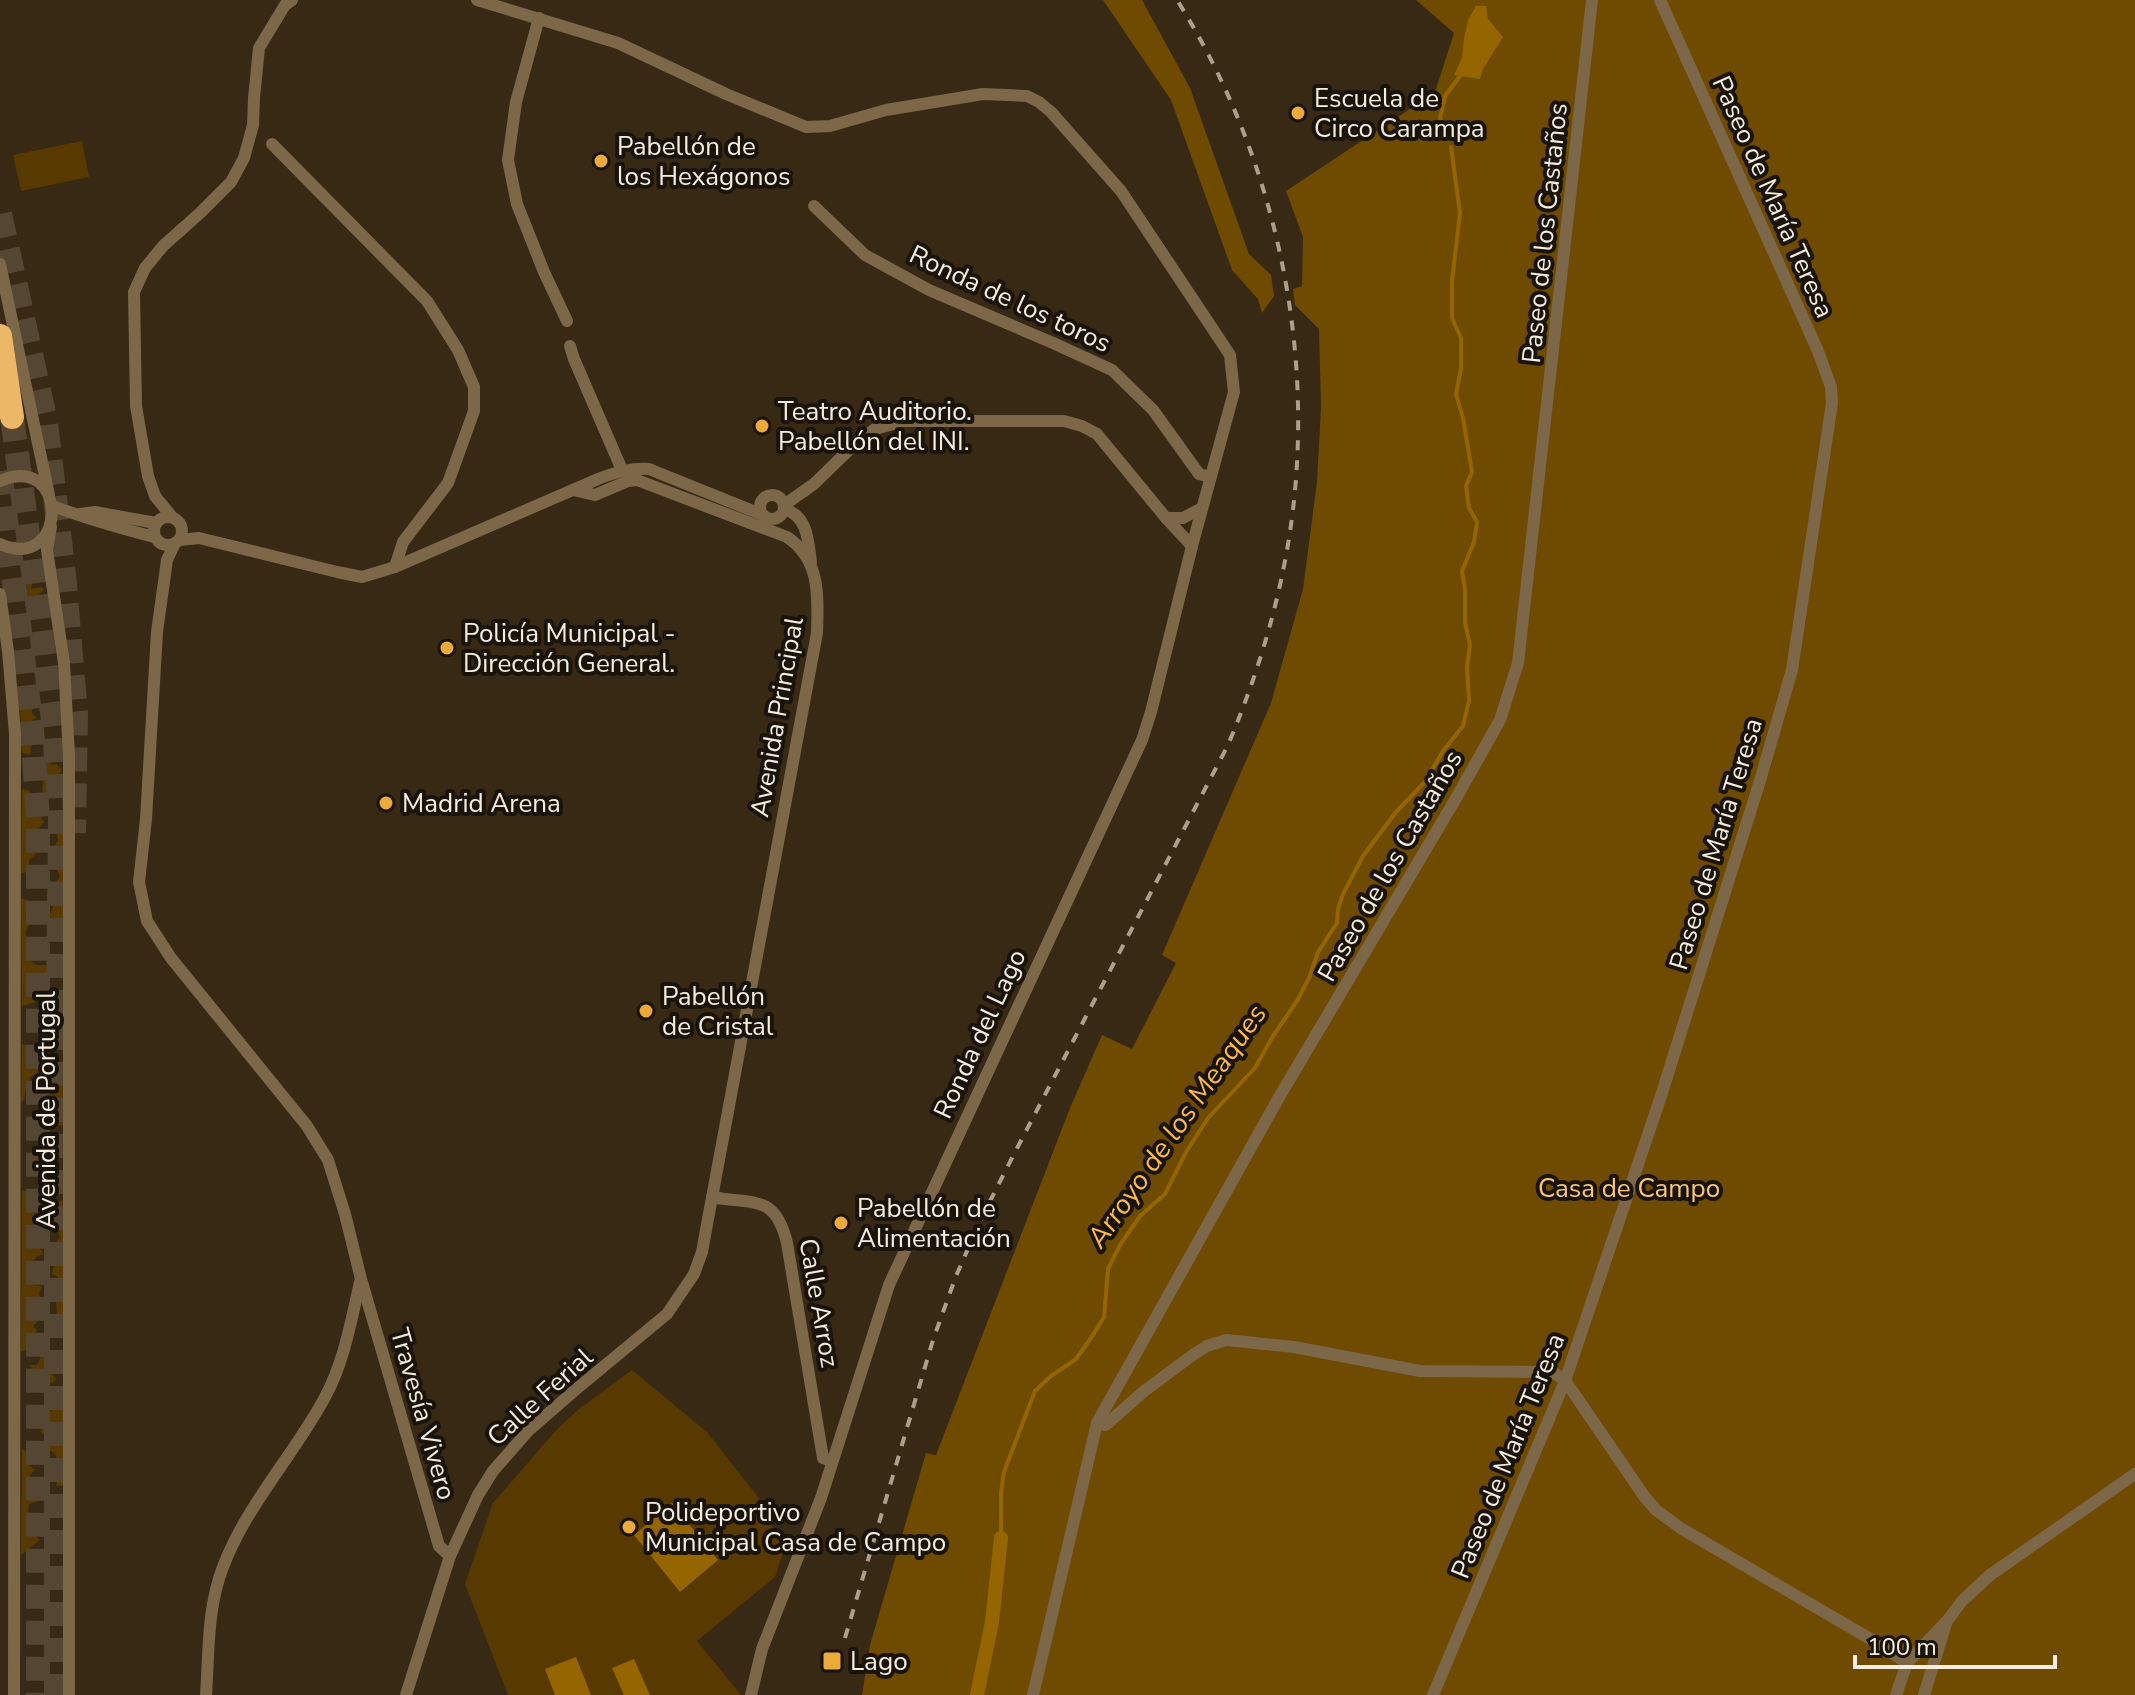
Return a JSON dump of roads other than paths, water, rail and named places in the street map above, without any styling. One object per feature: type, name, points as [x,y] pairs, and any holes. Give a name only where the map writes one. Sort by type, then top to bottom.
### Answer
[{"type":"highway","points":[[0,336],[12,417]]},
{"type":"street","points":[[477,0],[539,18],[516,102],[508,160],[517,204],[567,321]]},
{"type":"street","name":"Paseo de los Castaños","points":[[1033,1695],[1097,1423],[1278,1099],[1500,720],[1518,663],[1592,0]]},
{"type":"street","name":"Paseo de María Teresa","points":[[1433,1695],[1565,1381],[1665,1085],[1759,784],[1792,670],[1832,403],[1831,387],[1818,351],[1660,0]]},
{"type":"street","points":[[167,560],[182,531],[167,522],[148,476],[136,406],[134,292],[145,268],[163,246],[231,182],[244,158],[253,125],[259,48],[284,2]]},
{"type":"street","name":"Ronda del Lago","points":[[539,18],[618,43],[806,127],[830,126],[886,110],[983,94],[1027,96],[1051,112],[1121,191],[1230,355],[1234,392],[1142,740],[889,1285],[805,1542],[762,1649],[751,1695]]},
{"type":"street","points":[[272,144],[427,301],[458,350],[474,387],[474,411],[448,483],[403,542],[395,567]]},
{"type":"street","name":"Ronda de los toros","points":[[814,206],[865,255],[929,290],[1112,370],[1153,410],[1199,474],[1210,477]]},
{"type":"street","name":"Avenida de Portugal","points":[[0,264],[51,511],[47,550],[64,663],[69,756],[69,1695]]},
{"type":"street","points":[[570,346],[622,470]]},
{"type":"street","points":[[51,511],[75,514],[95,512],[139,522],[167,522],[199,538],[362,577],[395,567],[622,470],[649,469],[769,519],[777,518],[784,507],[875,429],[904,421],[1064,421],[1097,434],[1192,546]]},
{"type":"street","points":[[0,481],[21,476],[32,479],[42,486],[51,511],[45,536],[36,543],[14,549],[0,544]]},
{"type":"street","points":[[573,490],[595,495],[628,481],[650,484],[787,537],[811,565]]},
{"type":"street","points":[[739,504],[754,503],[773,496],[780,499],[784,507]]},
{"type":"street","points":[[762,500],[760,508],[763,515]]},
{"type":"street","name":"Avenida Principal","points":[[712,1197],[817,633],[819,590],[811,565],[807,535],[803,522],[784,507]]},
{"type":"street","points":[[1166,518],[1183,518],[1202,508]]},
{"type":"street","points":[[75,514],[165,546],[199,538]]},
{"type":"street","points":[[167,522],[153,531],[167,560]]},
{"type":"street","name":"Travesía Vivero","points":[[167,560],[157,632],[146,819],[139,882],[147,921],[171,958],[307,1126],[328,1160],[439,1546],[450,1556]]},
{"type":"street","name":"Avenida de Portugal","points":[[0,594],[15,734],[16,1139],[8,1402],[14,1695]]},
{"type":"street","points":[[0,1139],[16,1139]]},
{"type":"street","name":"Calle Arroz","points":[[712,1197],[758,1204],[768,1208],[780,1220],[787,1243],[823,1458],[832,1461]]},
{"type":"street","name":"Calle Ferial","points":[[406,1695],[450,1556],[478,1495],[514,1445],[574,1391],[652,1329],[682,1295],[702,1252],[712,1197]]},
{"type":"street","points":[[206,1695],[210,1624],[223,1566],[258,1499],[325,1398],[344,1348],[361,1279]]},
{"type":"street","points":[[1097,1423],[1105,1425],[1194,1354],[1226,1340],[1294,1347],[1420,1371],[1553,1372],[1565,1381],[1656,1510],[1682,1529],[1907,1663]]},
{"type":"street","points":[[1898,1694],[1907,1663],[1962,1601],[1990,1575],[2135,1474]]},
{"type":"street","points":[[1924,1695],[1947,1621]]},
{"type":"waterway","name":"Arroyo de los Meaques","points":[[1446,131],[1440,118],[1445,96],[1463,72]]},
{"type":"waterway","name":"Arroyo de los Meaques","points":[[1001,1538],[1004,1472],[1035,1391],[1076,1359],[1093,1335],[1104,1317],[1108,1269],[1120,1245],[1140,1216],[1165,1194],[1186,1152],[1208,1118],[1255,1068],[1309,978],[1318,952],[1337,923],[1343,894],[1363,856],[1396,812],[1425,782],[1443,751],[1463,726],[1469,701],[1467,667],[1470,645],[1465,622],[1462,571],[1474,542],[1477,522],[1469,508],[1466,486],[1472,472],[1456,394],[1461,368],[1461,338],[1452,318],[1452,281],[1460,213],[1451,147]]},
{"type":"waterway","name":"Arroyo de los Meaques","points":[[977,1695],[992,1622],[1001,1538]]},
{"type":"tunnel","points":[[0,214],[46,422],[76,713],[74,833]]},
{"type":"tunnel","points":[[12,417],[54,727],[60,818],[56,1695]]},
{"type":"tunnel","points":[[0,471],[32,729],[38,818],[38,1695]]},
{"type":"railway","points":[[845,1638],[933,1340],[956,1276],[1014,1154],[1228,745],[1254,677],[1283,571],[1294,499],[1298,403],[1286,282],[1273,222],[1233,107],[1207,52],[1177,0]]},
{"type":"place","name":"Escuela de Circo Carampa","points":[[1298,113]]},
{"type":"place","name":"Pabellón de los Hexágonos","points":[[601,161]]},
{"type":"place","name":"Teatro Auditorio. Pabellón del INI.","points":[[762,426]]},
{"type":"place","name":"Policía Municipal - Dirección General.","points":[[447,648]]},
{"type":"place","name":"Madrid Arena","points":[[386,803]]},
{"type":"place","name":"Pabellón de Cristal","points":[[646,1011]]},
{"type":"place","name":"Pabellón de Alimentación","points":[[841,1223]]},
{"type":"place","name":"Polideportivo Municipal Casa de Campo","points":[[629,1527]]},
{"type":"place","name":"Lago","points":[[832,1661]]},
{"type":"park label","name":"Casa de Campo","points":[[1629,1188]]}]
